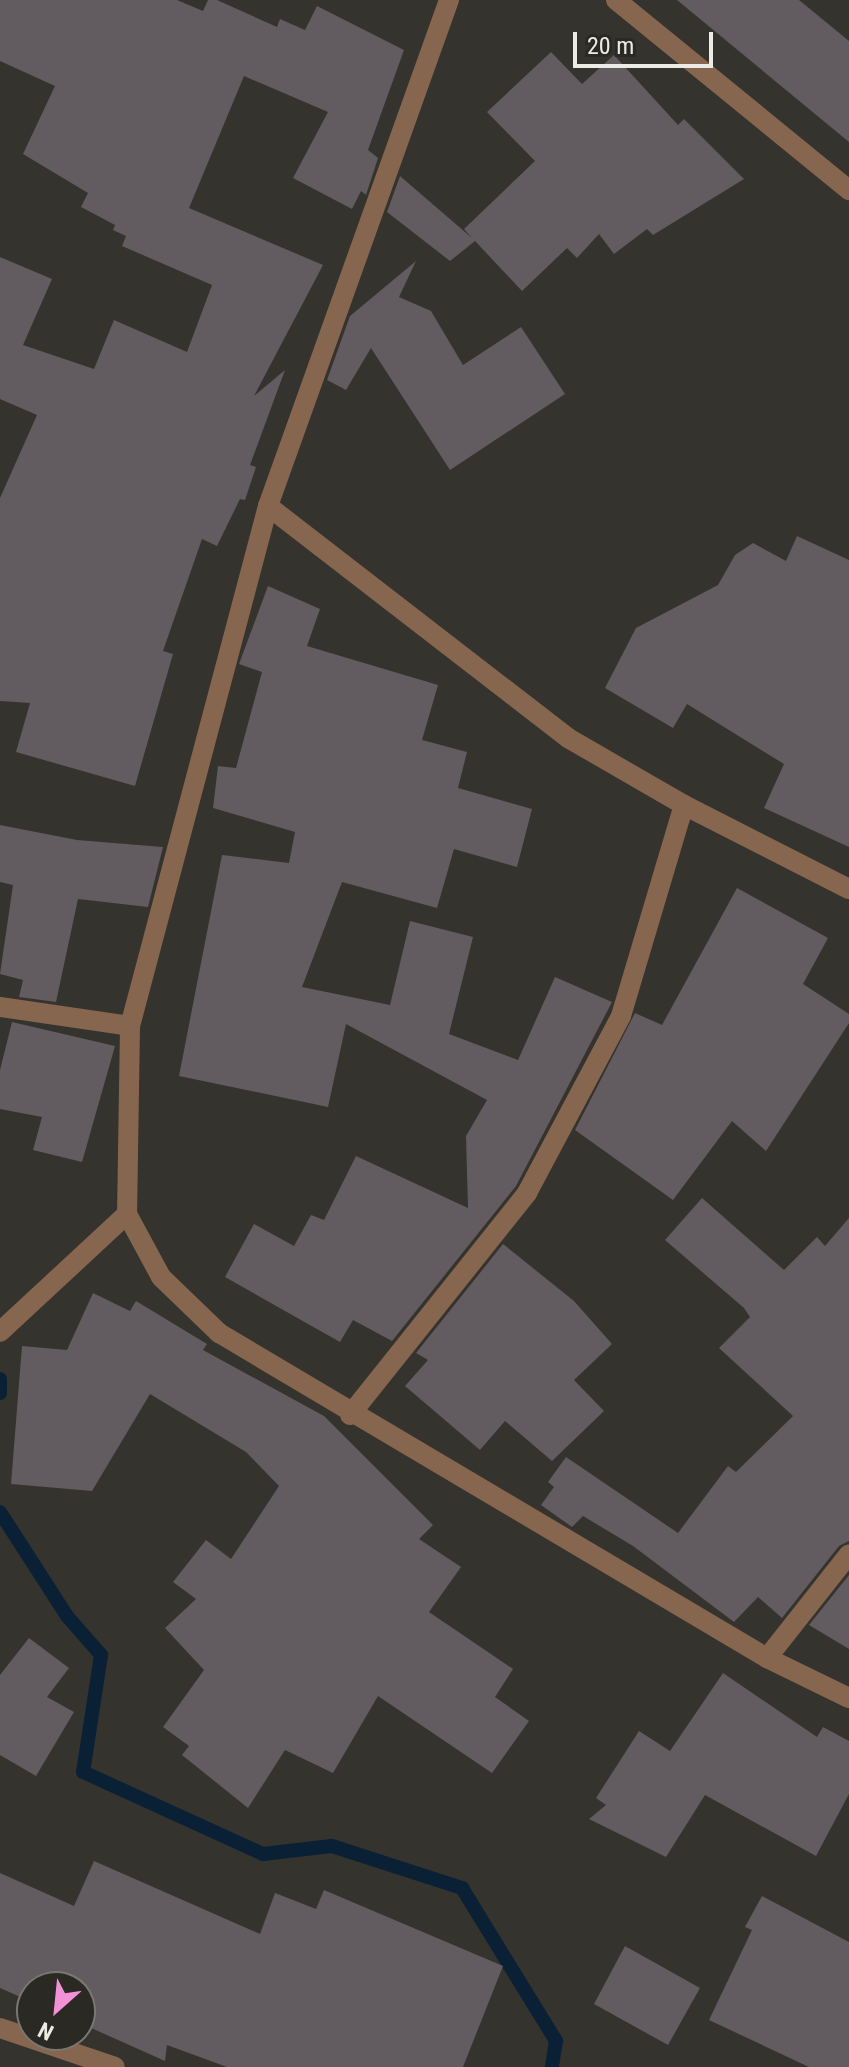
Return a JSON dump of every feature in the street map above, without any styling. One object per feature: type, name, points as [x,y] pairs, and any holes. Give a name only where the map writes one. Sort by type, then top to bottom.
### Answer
[{"type":"street","points":[[449,0],[268,506],[130,1026],[127,1214],[161,1277],[219,1333],[350,1415],[767,1658],[849,1698]]},
{"type":"street","points":[[616,0],[849,190]]},
{"type":"street","points":[[268,506],[568,738],[684,805],[849,889]]},
{"type":"street","points":[[350,1415],[527,1193],[621,1016],[684,805]]},
{"type":"street","points":[[0,1007],[130,1026]]},
{"type":"street","points":[[5,1326],[127,1214]]},
{"type":"street","points":[[767,1658],[849,1554]]},
{"type":"street","points":[[0,2028],[67,2061],[115,2067]]},
{"type":"building","points":[[0,0],[177,0],[203,11],[208,0],[217,0],[277,27],[280,19],[305,30],[317,6],[404,50],[368,150],[378,158],[366,195],[361,191],[352,209],[293,178],[328,112],[244,76],[189,208],[323,265],[254,396],[285,370],[250,465],[256,467],[245,500],[240,499],[217,546],[202,539],[163,651],[173,654],[135,786],[16,752],[30,703],[0,701],[0,498],[37,415],[0,399],[0,257],[52,279],[23,345],[94,369],[114,320],[187,352],[212,285],[122,246],[126,236],[113,230],[115,225],[81,207],[88,193],[23,154],[55,86],[0,61]]},
{"type":"building","points":[[677,0],[799,0],[849,41],[849,142]]},
{"type":"building","points":[[551,52],[582,84],[614,55],[678,125],[684,119],[744,179],[653,235],[647,229],[614,254],[599,234],[577,258],[567,248],[522,291],[475,241],[450,261],[387,212],[400,176],[472,238],[464,229],[535,161],[487,112]]},
{"type":"building","points":[[416,261],[399,297],[431,311],[463,365],[521,327],[565,394],[450,470],[371,348],[346,390],[327,380],[350,316]]},
{"type":"building","points":[[797,536],[849,560],[849,847],[764,808],[784,764],[687,704],[673,728],[605,688],[636,628],[718,585],[735,555],[753,543],[786,561]]},
{"type":"building","points":[[268,586],[320,609],[307,646],[438,685],[422,740],[467,752],[458,788],[532,809],[517,867],[454,849],[437,908],[342,882],[302,987],[390,1005],[410,921],[473,937],[449,1034],[518,1060],[555,977],[612,1002],[516,1186],[392,1341],[353,1320],[340,1342],[225,1277],[254,1224],[294,1246],[311,1215],[324,1220],[356,1156],[468,1208],[466,1136],[487,1100],[346,1024],[328,1107],[179,1076],[222,855],[289,863],[295,832],[213,808],[218,766],[236,768],[262,672],[239,664]]},
{"type":"building","points":[[0,825],[77,840],[163,847],[148,907],[78,899],[56,1002],[19,997],[23,980],[0,974],[13,885],[0,882]]},
{"type":"building","points":[[737,888],[828,938],[803,984],[849,1014],[849,1023],[766,1151],[732,1121],[673,1200],[575,1130],[635,1013],[662,1025]]},
{"type":"building","points":[[12,1022],[115,1046],[82,1162],[33,1150],[42,1117],[0,1109],[0,1070]]},
{"type":"building","points":[[702,1198],[784,1270],[817,1237],[825,1246],[849,1218],[849,1541],[839,1546],[782,1618],[758,1597],[734,1622],[633,1546],[583,1516],[572,1527],[541,1505],[554,1487],[548,1482],[566,1457],[678,1533],[728,1466],[736,1472],[793,1416],[719,1348],[750,1317],[744,1308],[665,1240]]},
{"type":"building","points":[[503,1244],[574,1301],[612,1344],[574,1380],[604,1411],[552,1461],[505,1421],[480,1450],[405,1386],[428,1360],[416,1353]]},
{"type":"building","points":[[93,1293],[130,1311],[136,1301],[207,1344],[203,1350],[324,1416],[433,1525],[419,1539],[461,1567],[429,1612],[513,1669],[495,1697],[529,1721],[492,1773],[378,1696],[333,1773],[285,1750],[248,1808],[182,1755],[189,1746],[163,1727],[204,1670],[165,1628],[196,1599],[173,1582],[206,1540],[231,1559],[279,1486],[246,1452],[150,1394],[92,1491],[11,1484],[22,1346],[67,1350]]},
{"type":"building","points":[[849,1575],[849,1649],[809,1625]]},
{"type":"building","points":[[29,1638],[69,1668],[47,1697],[74,1712],[36,1776],[0,1755],[0,1675]]},
{"type":"building","points":[[723,1673],[817,1737],[823,1727],[849,1741],[849,1794],[816,1856],[705,1795],[666,1857],[589,1819],[606,1805],[596,1798],[639,1731],[670,1751]]},
{"type":"building","points":[[94,1861],[260,1934],[275,1893],[316,1909],[324,1890],[503,1966],[463,2067],[227,2067],[167,2045],[165,2061],[96,2030],[96,1971],[16,1971],[16,1995],[0,1988],[0,1873],[74,1906]]},
{"type":"building","points":[[762,1896],[849,1942],[849,2067],[809,2067],[709,2020],[752,1930],[745,1927]]},
{"type":"building","points":[[625,1946],[700,1988],[668,2045],[594,2004]]},
{"type":"waterway","points":[[0,1379],[0,1393]]},
{"type":"waterway","points":[[0,1512],[67,1616],[101,1655],[83,1772],[263,1854],[332,1846],[462,1888],[556,2041],[552,2067]]}]
